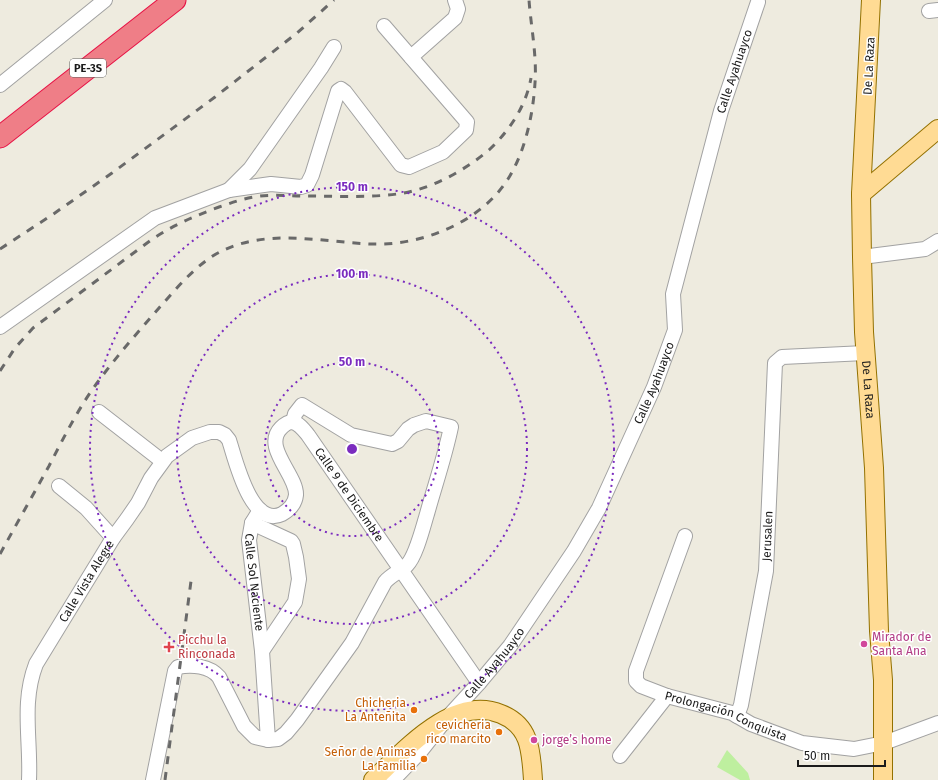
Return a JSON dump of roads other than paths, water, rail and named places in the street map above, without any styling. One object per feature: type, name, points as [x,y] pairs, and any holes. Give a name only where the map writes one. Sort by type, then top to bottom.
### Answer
[{"type":"highway","name":"PE-3S","points":[[0,137],[175,0]]},
{"type":"main road","name":"De La Raza","points":[[872,0],[861,194],[866,353],[874,468],[879,631],[883,680],[883,780]]},
{"type":"main road","points":[[861,194],[938,129]]},
{"type":"main road","points":[[373,780],[409,746],[436,724],[447,718],[482,709],[493,711],[513,721],[522,729],[528,741],[533,780]]},
{"type":"street","points":[[0,85],[105,0]]},
{"type":"street","points":[[411,57],[455,18],[458,9],[455,0]]},
{"type":"street","name":"Calle Ayahuayco","points":[[410,763],[510,646],[574,551],[599,508],[654,387],[675,330],[673,294],[721,111],[758,2]]},
{"type":"street","points":[[1,326],[155,218],[229,190],[271,184],[300,186],[307,184],[312,175],[338,91],[341,89],[345,92],[401,165],[409,168],[443,152],[466,130],[467,122],[384,26]]},
{"type":"street","points":[[229,190],[250,169],[321,68],[334,47]]},
{"type":"street","points":[[862,257],[925,249],[938,241]]},
{"type":"street","name":"Jerusalen","points":[[737,716],[741,705],[766,571],[775,363],[782,357],[866,353]]},
{"type":"street","points":[[153,780],[175,671],[178,666],[203,667],[215,672],[244,726],[255,737],[268,740],[278,739],[286,733],[297,720],[352,643],[385,582],[390,576],[407,566],[412,558],[420,537],[448,442],[450,427],[426,421],[414,425],[408,429],[398,441],[392,444],[351,435],[302,405],[295,414],[293,422],[287,423],[279,430],[276,437],[277,449],[282,462],[295,485],[296,496],[294,503],[288,510],[280,515],[270,515],[260,510]]},
{"type":"street","points":[[100,412],[162,461]]},
{"type":"street","name":"Calle 9 de Diciembre","points":[[293,422],[300,426],[308,435],[479,683]]},
{"type":"street","name":"Calle Vista Alegre","points":[[29,780],[30,759],[27,715],[30,678],[43,650],[113,538],[138,503],[162,461],[192,438],[210,432],[219,432],[226,435],[244,486],[251,500],[260,510]]},
{"type":"street","points":[[60,486],[86,508],[113,538]]},
{"type":"street","name":"Calle Sol Naciente","points":[[260,510],[252,523],[249,540],[262,651],[268,740]]},
{"type":"street","points":[[252,523],[290,541],[293,544],[299,579],[295,602],[262,651]]},
{"type":"street","name":"Prolongación Conquista","points":[[685,536],[636,671],[636,680],[641,686],[667,696],[737,716],[750,724],[802,743],[854,749],[884,743],[938,723]]},
{"type":"street","points":[[620,756],[667,696]]},
{"type":"street","points":[[393,780],[410,763]]},
{"type":"street","points":[[399,780],[410,763]]},
{"type":"railway","points":[[0,249],[112,173],[215,97],[297,33],[334,0]]},
{"type":"railway","points":[[0,554],[72,423],[97,383],[127,345],[185,279],[216,254],[234,246],[273,238],[312,239],[371,244],[390,244],[410,241],[448,229],[482,208],[496,195],[508,179],[519,157],[530,120],[535,83],[535,62],[529,0]]},
{"type":"railway","points":[[0,371],[15,348],[33,328],[151,240],[193,217],[219,207],[260,196],[362,196],[409,192],[434,184],[458,172],[489,150],[504,134],[521,108],[529,88],[531,78]]},
{"type":"railway","points":[[165,780],[191,581]]},
{"type":"place","name":"Mirador de Santa Ana","points":[[864,644]]},
{"type":"place","name":"Picchu la Rinconada","points":[[169,647]]},
{"type":"place","name":"Chicheria La Anteñita","points":[[414,710]]},
{"type":"place","name":"cevicheria rico marcito","points":[[499,732]]},
{"type":"place","name":"jorge’s home","points":[[534,740]]},
{"type":"place","name":"Señor de Animas La Familia","points":[[424,759]]}]
